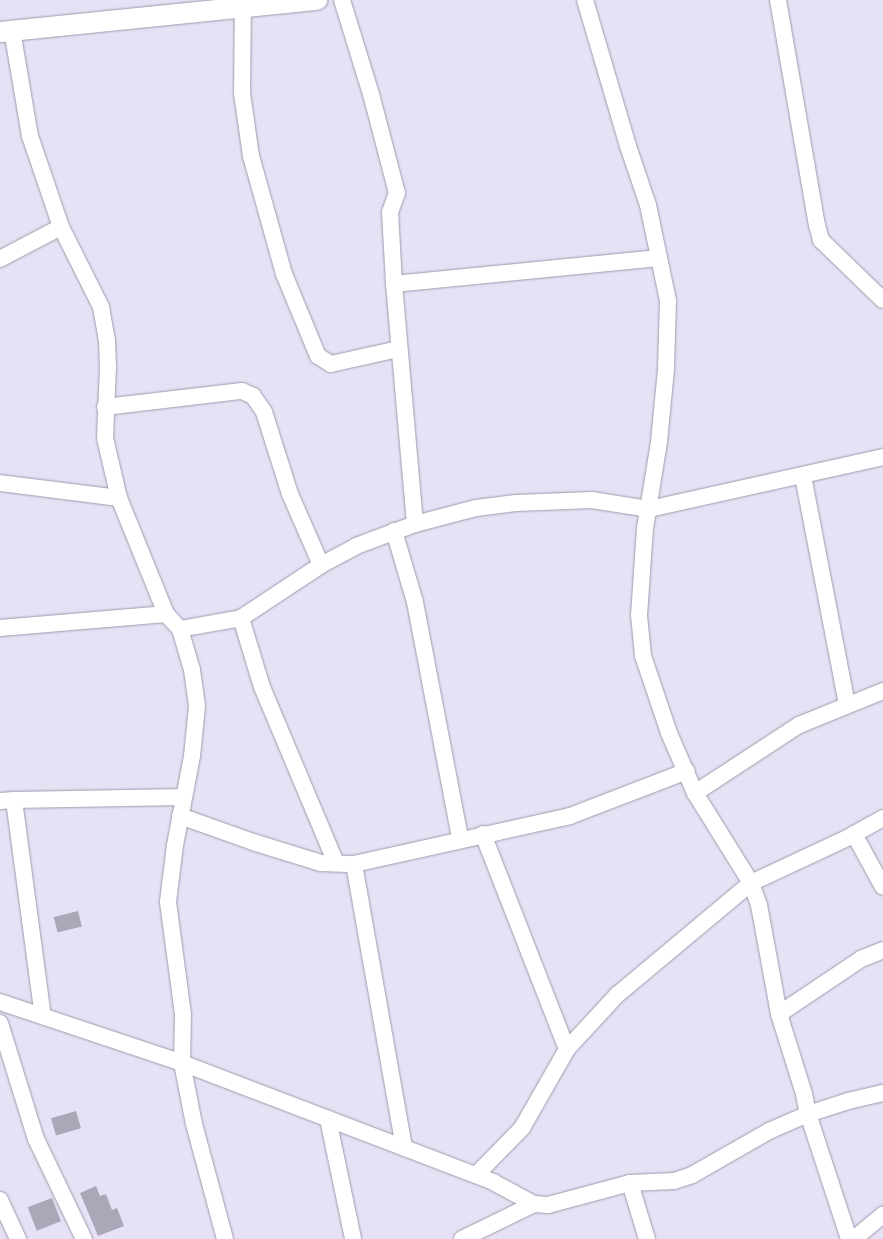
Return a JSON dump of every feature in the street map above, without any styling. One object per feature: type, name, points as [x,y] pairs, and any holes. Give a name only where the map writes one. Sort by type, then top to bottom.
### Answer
[{"type":"street","points":[[225,1239],[194,1124],[182,1063],[183,1015],[168,902],[183,797],[192,756],[197,706],[192,670],[180,629],[166,614],[119,498],[104,438],[108,367],[107,340],[101,307],[60,227],[30,136],[6,31],[243,4],[317,0]]},
{"type":"street","points":[[342,0],[372,94],[397,193],[390,212],[398,349],[415,524]]},
{"type":"street","points":[[585,0],[628,146],[648,205],[668,301],[666,369],[659,442],[645,528],[639,615],[643,656],[669,733],[695,793],[751,883],[758,905],[779,1014],[804,1094],[808,1114],[849,1239]]},
{"type":"street","points":[[778,0],[821,240],[883,300]]},
{"type":"street","points":[[243,4],[242,93],[251,156],[284,274],[318,356],[331,364],[398,349]]},
{"type":"street","points":[[0,259],[60,227]]},
{"type":"street","points":[[394,284],[658,258]]},
{"type":"street","points":[[105,407],[242,390],[253,396],[264,412],[290,494],[321,565]]},
{"type":"street","points":[[180,629],[241,618],[321,565],[356,546],[415,524],[476,508],[516,503],[592,500],[649,509],[883,457]]},
{"type":"street","points":[[803,476],[847,705]]},
{"type":"street","points":[[0,483],[119,498]]},
{"type":"street","points":[[394,531],[415,602],[460,839]]},
{"type":"street","points":[[0,628],[166,614]]},
{"type":"street","points":[[241,618],[262,687],[336,864]]},
{"type":"street","points":[[695,793],[799,725],[883,691]]},
{"type":"street","points":[[180,816],[253,842],[321,863],[354,864],[570,816],[686,771]]},
{"type":"street","points":[[43,1016],[7,801],[183,797]]},
{"type":"street","points":[[476,1175],[522,1128],[547,1080],[567,1049],[617,995],[751,883],[854,834],[883,818]]},
{"type":"street","points":[[483,834],[567,1049]]},
{"type":"street","points":[[854,834],[883,888]]},
{"type":"street","points":[[354,864],[404,1148]]},
{"type":"street","points":[[779,1014],[862,959],[883,950]]},
{"type":"street","points":[[0,1002],[182,1063],[476,1175],[534,1204],[548,1205],[630,1183],[674,1181],[692,1175],[769,1132],[808,1114],[848,1101],[883,1093]]},
{"type":"street","points":[[0,1023],[36,1139],[84,1239]]},
{"type":"street","points":[[328,1119],[352,1239]]},
{"type":"street","points":[[630,1183],[647,1239]]},
{"type":"street","points":[[0,1200],[18,1239]]},
{"type":"street","points":[[462,1239],[534,1204]]},
{"type":"street","points":[[854,1239],[883,1215]]},
{"type":"building","points":[[78,911],[82,927],[58,933],[54,917]]},
{"type":"building","points":[[76,1111],[81,1128],[56,1135],[51,1118]]},
{"type":"building","points":[[96,1186],[100,1196],[106,1194],[112,1210],[117,1208],[124,1226],[98,1236],[80,1193]]},
{"type":"building","points":[[52,1198],[61,1221],[37,1231],[28,1207]]}]
